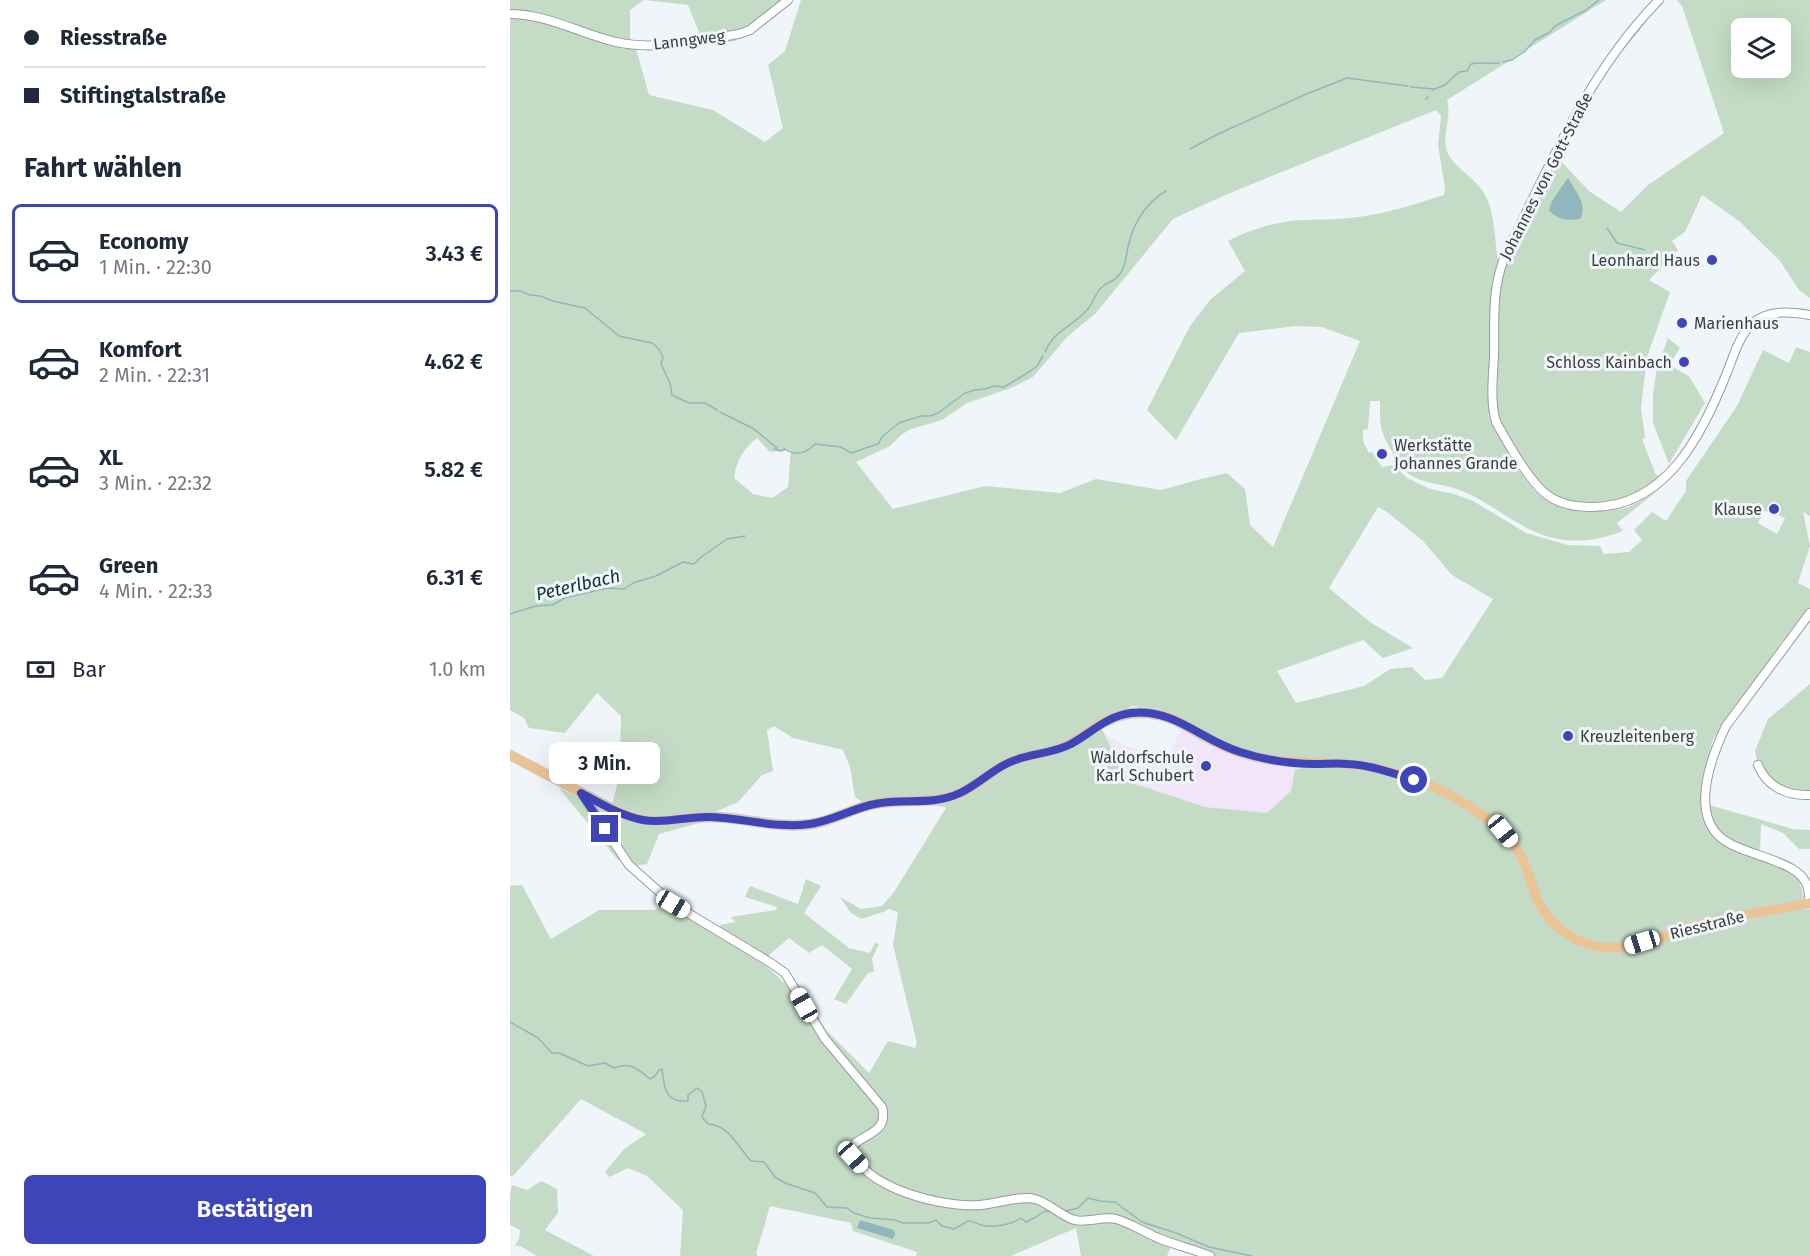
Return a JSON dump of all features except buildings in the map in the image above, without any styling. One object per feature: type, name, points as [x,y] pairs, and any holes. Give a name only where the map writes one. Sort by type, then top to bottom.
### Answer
[{"type":"main road","name":"Riesstraße","points":[[510,755],[616,811],[644,820],[709,816],[780,825],[811,824],[875,804],[920,802],[958,794],[1005,764],[1056,750],[1111,719],[1128,714],[1149,713],[1172,718],[1225,747],[1248,755],[1280,762],[1349,764],[1376,769],[1429,785],[1454,797],[1503,831],[1523,861],[1539,904],[1551,920],[1574,938],[1593,945],[1612,948],[1629,946],[1708,922],[1810,903]]},
{"type":"street","name":"Lanngweg","points":[[510,14],[537,18],[615,42],[631,45],[669,45],[740,34],[750,30],[788,0]]},
{"type":"street","name":"Johannes von Gott-Straße","points":[[1659,0],[1614,54],[1592,88],[1562,141],[1504,258],[1498,274],[1493,308],[1492,397],[1496,422],[1535,483],[1550,497],[1565,504],[1582,507],[1599,507],[1628,501],[1668,477],[1688,450],[1714,403],[1747,329],[1755,321],[1775,314],[1810,315]]},
{"type":"street","points":[[1810,613],[1726,726],[1717,744],[1706,793],[1708,818],[1712,828],[1720,837],[1788,866],[1807,883],[1810,903]]},
{"type":"street","points":[[1758,765],[1762,776],[1780,790],[1810,795]]},
{"type":"street","points":[[581,793],[629,865],[673,904],[785,973],[825,1039],[882,1107],[884,1115],[881,1125],[872,1134],[857,1140],[851,1147],[853,1157],[866,1171],[902,1191],[950,1204],[979,1205],[1031,1198],[1050,1205],[1073,1220],[1104,1218],[1121,1221],[1156,1237],[1210,1256]]},
{"type":"shaded area","name":"Waldorfschule Karl Schubert","points":[[1183,724],[1289,763],[1295,769],[1291,791],[1267,813],[1205,807],[1129,782],[1104,734],[1124,745],[1167,760]]},
{"type":"green space","points":[[510,0],[644,0],[630,10],[630,38],[635,45],[649,95],[713,110],[765,142],[783,128],[768,65],[785,51],[801,0],[1606,0],[1447,100],[1449,112],[1445,141],[1448,153],[1480,187],[1488,201],[1493,218],[1498,261],[1503,267],[1559,159],[1589,191],[1621,212],[1648,185],[1724,133],[1682,6],[1677,0],[1810,0],[1810,298],[1799,290],[1780,261],[1739,221],[1702,195],[1685,232],[1672,241],[1678,250],[1649,280],[1670,292],[1647,357],[1641,408],[1645,438],[1642,439],[1656,475],[1659,475],[1660,479],[1640,492],[1614,501],[1591,503],[1570,501],[1547,492],[1515,449],[1494,409],[1488,414],[1520,471],[1535,491],[1552,504],[1584,512],[1618,510],[1660,489],[1617,523],[1623,531],[1598,538],[1574,541],[1550,537],[1525,527],[1470,495],[1417,478],[1403,469],[1385,440],[1381,423],[1380,401],[1370,401],[1368,429],[1363,430],[1363,441],[1369,453],[1372,452],[1382,467],[1394,465],[1407,478],[1430,489],[1473,501],[1526,533],[1568,545],[1600,546],[1604,554],[1629,552],[1642,540],[1634,530],[1652,512],[1666,521],[1686,491],[1686,481],[1737,406],[1763,350],[1789,363],[1796,347],[1810,352],[1810,516],[1803,512],[1810,546],[1798,583],[1810,589],[1810,613],[1775,659],[1786,636],[1713,739],[1704,774],[1701,807],[1706,804],[1793,829],[1810,830],[1810,849],[1799,849],[1783,833],[1761,824],[1760,851],[1788,866],[1799,879],[1807,910],[1810,909],[1810,1256],[1204,1256],[1205,1252],[1174,1239],[1167,1256],[1081,1256],[1076,1228],[1011,1256],[916,1256],[917,1252],[853,1231],[851,1223],[770,1206],[756,1254],[758,1256],[680,1256],[683,1210],[647,1176],[628,1168],[609,1177],[605,1172],[624,1149],[646,1134],[581,1099],[514,1175],[510,1176],[510,886],[522,885],[551,939],[599,910],[655,910],[665,902],[764,964],[789,987],[798,984],[826,1030],[869,1073],[888,1041],[915,1048],[917,1043],[893,945],[898,912],[889,909],[861,919],[850,912],[840,897],[861,909],[882,906],[894,892],[946,808],[922,805],[871,808],[855,797],[850,767],[843,750],[793,738],[774,726],[767,730],[773,771],[762,775],[738,802],[717,811],[707,821],[659,834],[647,864],[633,866],[617,859],[559,788],[610,813],[619,777],[621,716],[597,693],[565,733],[529,728],[524,718],[510,710]],"holes":[[[1436,110],[1441,116],[1438,145],[1445,188],[1444,195],[1374,215],[1277,223],[1228,241],[1245,271],[1210,300],[1190,326],[1147,410],[1176,440],[1239,333],[1296,326],[1322,327],[1360,341],[1273,547],[1250,525],[1245,489],[1227,473],[1161,490],[1096,479],[1060,493],[985,486],[893,509],[856,462],[890,446],[911,429],[942,420],[967,403],[1011,388],[1033,377],[1068,336],[1095,314],[1173,219],[1225,195]],[[757,438],[770,452],[791,450],[788,487],[772,498],[753,494],[734,478],[741,455]],[[1378,507],[1423,541],[1452,575],[1493,599],[1442,678],[1425,680],[1412,667],[1390,669],[1364,686],[1296,703],[1277,671],[1363,640],[1383,658],[1413,648],[1370,622],[1329,588]],[[1764,511],[1770,512],[1769,514],[1773,516],[1777,514],[1785,518],[1777,534],[1758,523]],[[1133,706],[1160,709],[1183,724],[1256,757],[1339,764],[1295,769],[1291,791],[1267,813],[1205,807],[1129,782],[1097,720]]]},
{"type":"green space","points":[[644,0],[784,0],[735,41],[704,44],[688,5]]},
{"type":"green space","points":[[1668,338],[1680,348],[1669,365],[1689,376],[1705,403],[1669,464],[1653,423],[1653,395],[1657,368]]},
{"type":"green space","points":[[1810,684],[1810,795],[1780,790],[1758,765],[1755,751],[1768,719]]},
{"type":"green space","points":[[806,879],[821,886],[804,913],[849,948],[870,953],[875,943],[879,944],[872,959],[874,972],[868,973],[846,1004],[834,999],[852,969],[822,945],[809,953],[789,938],[768,956],[721,928],[720,925],[735,922],[731,917],[776,910],[777,907],[745,897],[750,886],[798,904]]},
{"type":"green space","points":[[541,1181],[557,1189],[558,1213],[545,1230],[594,1256],[537,1256],[520,1246],[515,1246],[520,1230],[510,1225],[512,1185],[527,1190]]},
{"type":"water","points":[[1567,179],[1582,203],[1580,219],[1563,219],[1549,210],[1552,201]]},
{"type":"water","points":[[860,1220],[894,1230],[893,1239],[857,1228]]},
{"type":"waterway","name":"Peterlbach","points":[[1503,62],[1512,60],[1555,26],[1586,10],[1599,0]]},
{"type":"waterway","points":[[1622,50],[1647,19]]},
{"type":"waterway","name":"Peterlbach","points":[[1432,90],[1445,85],[1459,72],[1467,71],[1471,64],[1499,63]]},
{"type":"waterway","points":[[1190,149],[1304,95],[1347,78],[1408,86]]},
{"type":"waterway","points":[[1411,87],[1434,89]]},
{"type":"waterway","points":[[1574,126],[1579,117]]},
{"type":"waterway","name":"Peterlbach","points":[[1045,352],[1058,334],[1082,316],[1100,289],[1120,274],[1131,235],[1138,220],[1147,207],[1166,191]]},
{"type":"waterway","points":[[1607,228],[1617,243],[1645,250]]},
{"type":"waterway","points":[[510,291],[520,291],[585,308],[619,336],[652,343],[663,357],[661,364],[670,383],[672,395],[689,403],[705,403],[717,410]]},
{"type":"waterway","name":"Peterlbach","points":[[774,449],[801,453],[815,444],[841,447],[851,453],[878,444],[883,436],[899,423],[938,413],[965,393],[994,386],[1004,387],[1037,366],[1043,356]]},
{"type":"waterway","points":[[720,412],[754,429],[777,448]]},
{"type":"waterway","name":"Peterlbach","points":[[510,614],[535,606],[552,605],[565,598],[607,588],[624,589],[683,562],[694,564],[727,539],[745,536]]},
{"type":"waterway","points":[[510,1022],[538,1038],[552,1053],[559,1053],[588,1066],[605,1063],[614,1068],[625,1065],[638,1069],[650,1079],[662,1069],[667,1092],[680,1101],[688,1101],[688,1095],[697,1088],[702,1092],[706,1106],[702,1117],[708,1124],[727,1132],[751,1161],[764,1162],[775,1177],[785,1183],[815,1193],[827,1207],[847,1208],[870,1218],[903,1223],[928,1223],[936,1220],[942,1226],[954,1229],[967,1221],[985,1226],[996,1226],[1021,1218],[1026,1222],[1045,1211],[1052,1212]]},
{"type":"waterway","points":[[1066,1211],[1078,1208],[1088,1198],[1115,1202],[1142,1222],[1209,1247],[1252,1256]]},
{"type":"place","name":"Leonhard Haus","points":[[1712,260]]},
{"type":"place","name":"Marienhaus","points":[[1682,323]]},
{"type":"place","name":"Schloss Kainbach","points":[[1684,362]]},
{"type":"place","name":"Werkstätte Johannes Grande","points":[[1382,454]]},
{"type":"place","name":"Klause","points":[[1774,509]]},
{"type":"place","name":"Kreuzleitenberg","points":[[1568,736]]},
{"type":"place","name":"Waldorfschule Karl Schubert","points":[[1206,766]]},
{"type":"route","points":[[605,829],[581,793],[616,811],[644,820],[709,816],[780,825],[811,824],[875,804],[920,802],[958,794],[1005,764],[1056,750],[1111,719],[1141,712],[1172,718],[1225,747],[1256,757],[1289,763],[1349,764],[1398,774],[1414,780]]}]
